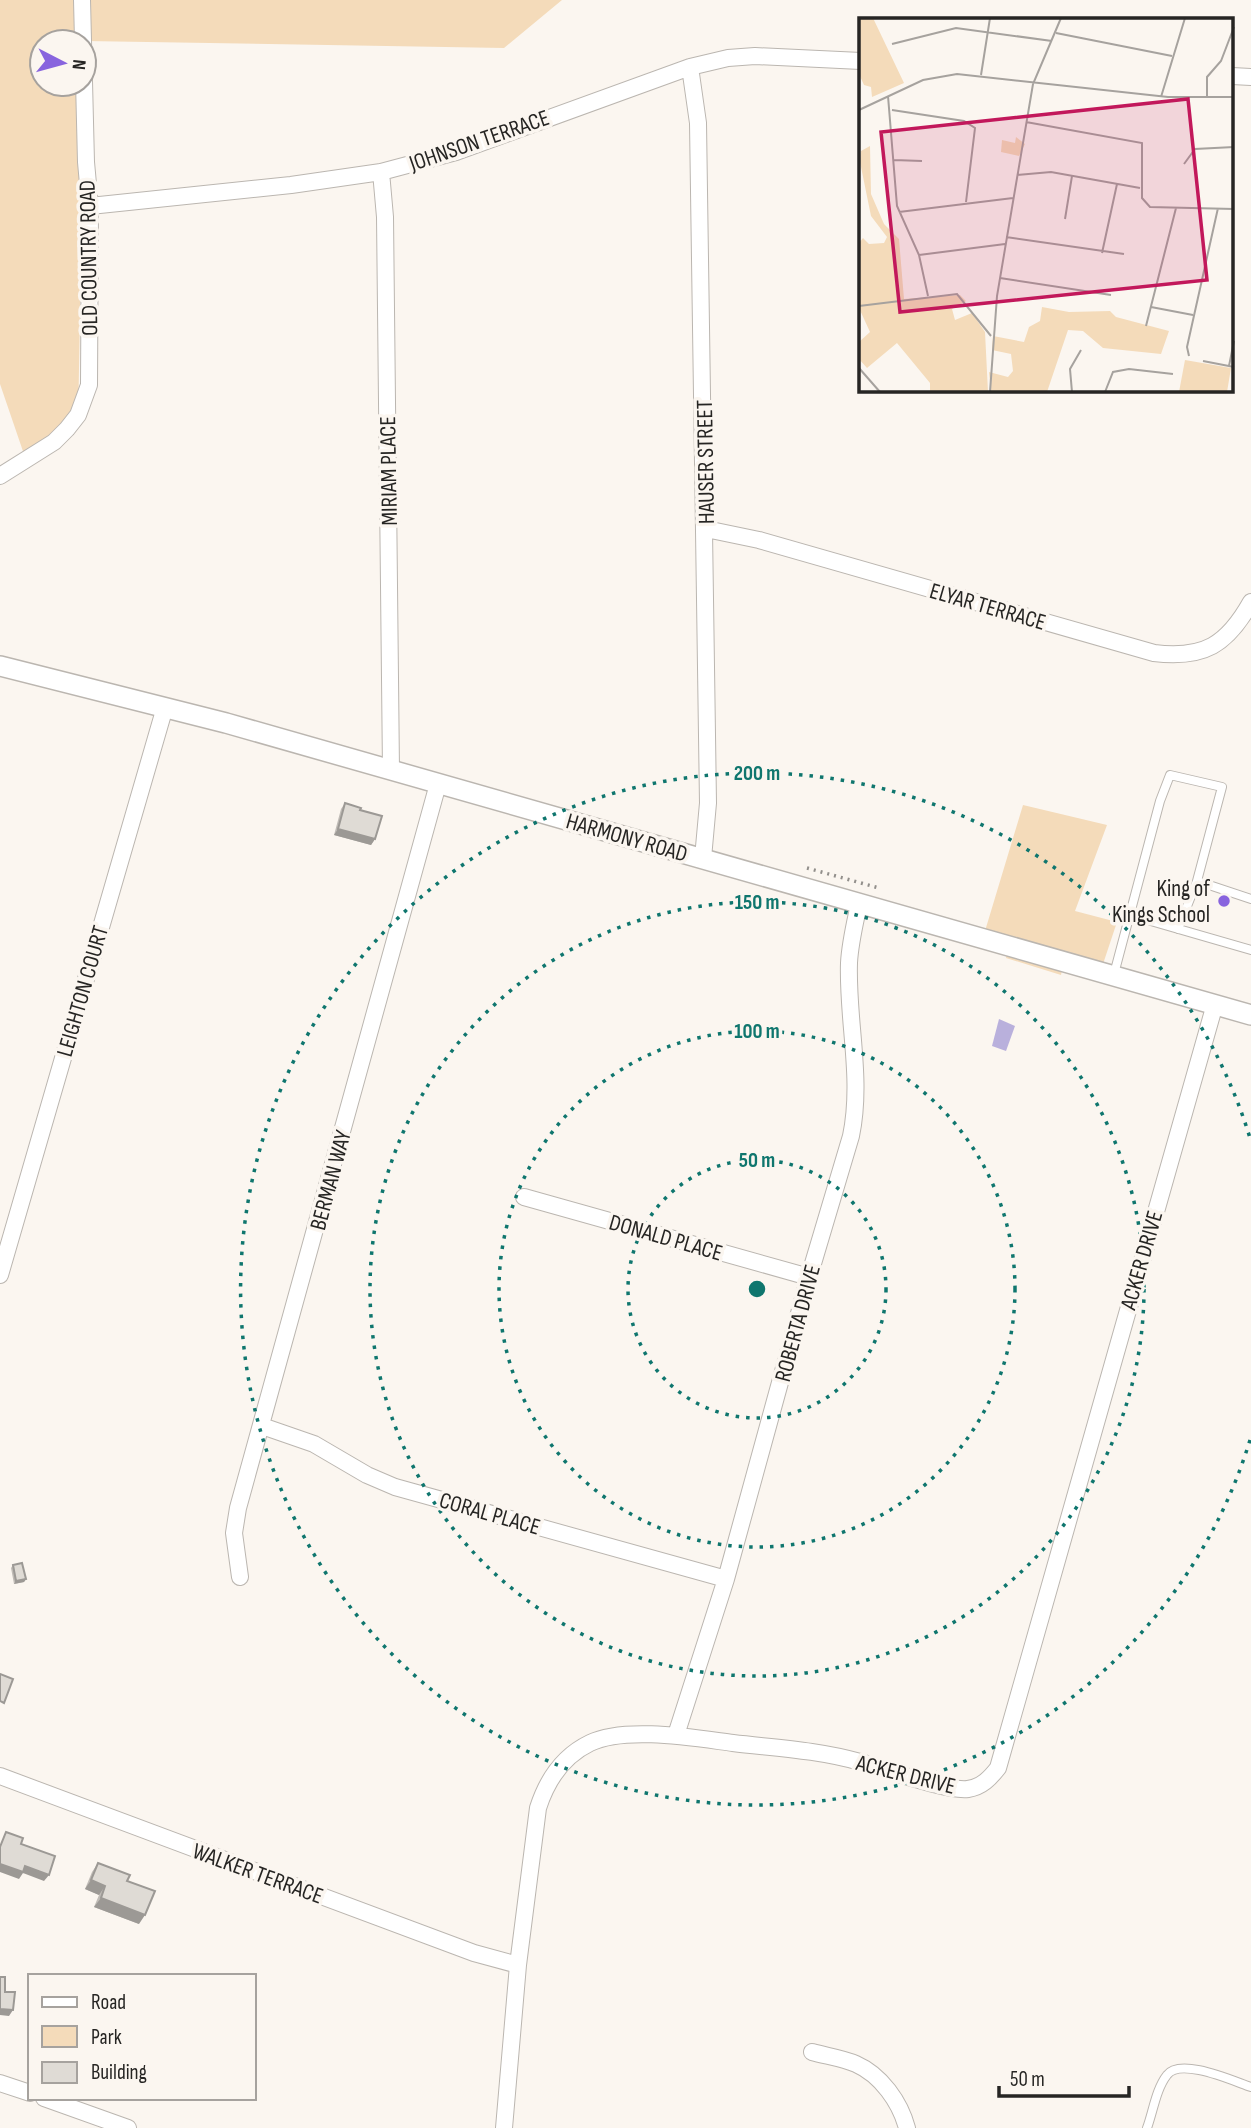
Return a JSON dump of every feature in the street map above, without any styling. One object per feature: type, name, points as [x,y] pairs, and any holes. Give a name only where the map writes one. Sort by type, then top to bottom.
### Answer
[{"type":"street","name":"OLD COUNTRY ROAD","points":[[0,476],[54,442],[67,429],[84,402],[90,375],[90,206],[86,162],[82,0]]},
{"type":"street","name":"JOHNSON TERRACE","points":[[90,206],[381,172],[456,152],[690,67],[728,58],[755,56],[859,61]]},
{"type":"street","name":"HAUSER STREET","points":[[690,67],[698,123],[706,529],[709,803],[703,858]]},
{"type":"street","name":"MIRIAM PLACE","points":[[381,172],[385,217],[391,770]]},
{"type":"street","name":"ELYAR TERRACE","points":[[706,529],[759,540],[1154,653],[1196,653],[1212,647],[1235,627],[1251,602]]},
{"type":"street","name":"HARMONY ROAD","points":[[0,666],[165,707],[1251,1014]]},
{"type":"street","name":"LEIGHTON COURT","points":[[0,1275],[165,707]]},
{"type":"street","name":"BERMAN WAY","points":[[240,1577],[234,1534],[236,1520],[438,784]]},
{"type":"street","name":"ROBERTA DRIVE","points":[[676,1735],[726,1579],[855,1115],[857,1078],[849,1000],[849,964],[859,904]]},
{"type":"street","name":"ACKER DRIVE","points":[[503,2128],[518,1965],[538,1808],[554,1773],[578,1750],[608,1737],[676,1735],[808,1751],[956,1789],[979,1786],[998,1768],[1215,1004]]},
{"type":"street","name":"DONALD PLACE","points":[[524,1197],[808,1278]]},
{"type":"street","name":"CORAL PLACE","points":[[262,1426],[314,1444],[367,1475],[395,1487],[726,1579]]},
{"type":"street","name":"WALKER TERRACE","points":[[0,1776],[474,1953],[518,1965]]},
{"type":"street","points":[[812,2052],[857,2064],[875,2076],[897,2103],[907,2128]]},
{"type":"street","points":[[0,2082],[28,2092]]},
{"type":"street","points":[[50,2100],[128,2128]]},
{"type":"lane","points":[[1113,976],[1160,802],[1170,775],[1222,787],[1197,881],[1178,929]]},
{"type":"lane","points":[[1197,881],[1251,899]]},
{"type":"lane","points":[[1130,915],[1251,950]]},
{"type":"lane","points":[[1147,2128],[1164,2079],[1175,2069],[1197,2070],[1251,2087]]},
{"type":"green space","points":[[0,0],[562,0],[504,48],[98,41],[98,28],[28,28],[28,98],[84,98],[78,423],[27,463],[0,384]]},
{"type":"green space","points":[[1023,805],[1107,825],[1075,911],[1117,922],[1103,964],[1065,954],[1061,975],[1006,958],[1011,939],[985,931]]},
{"type":"shaded area","points":[[999,1019],[1015,1026],[1006,1051],[992,1046]]},
{"type":"building","points":[[345,803],[382,816],[375,839],[338,829]]},
{"type":"building","points":[[22,1563],[26,1579],[16,1581],[13,1565]]},
{"type":"building","points":[[0,1674],[13,1679],[4,1703],[0,1701]]},
{"type":"building","points":[[6,1832],[23,1838],[21,1844],[55,1856],[49,1875],[25,1866],[23,1872],[0,1864],[0,1847]]},
{"type":"building","points":[[98,1863],[130,1875],[127,1881],[155,1891],[145,1915],[101,1898],[105,1886],[91,1880]]},
{"type":"building","points":[[0,1977],[5,1977],[5,1992],[15,1992],[13,2010],[0,2009]]},
{"type":"place","name":"King of Kings School","points":[[1224,901]]}]
